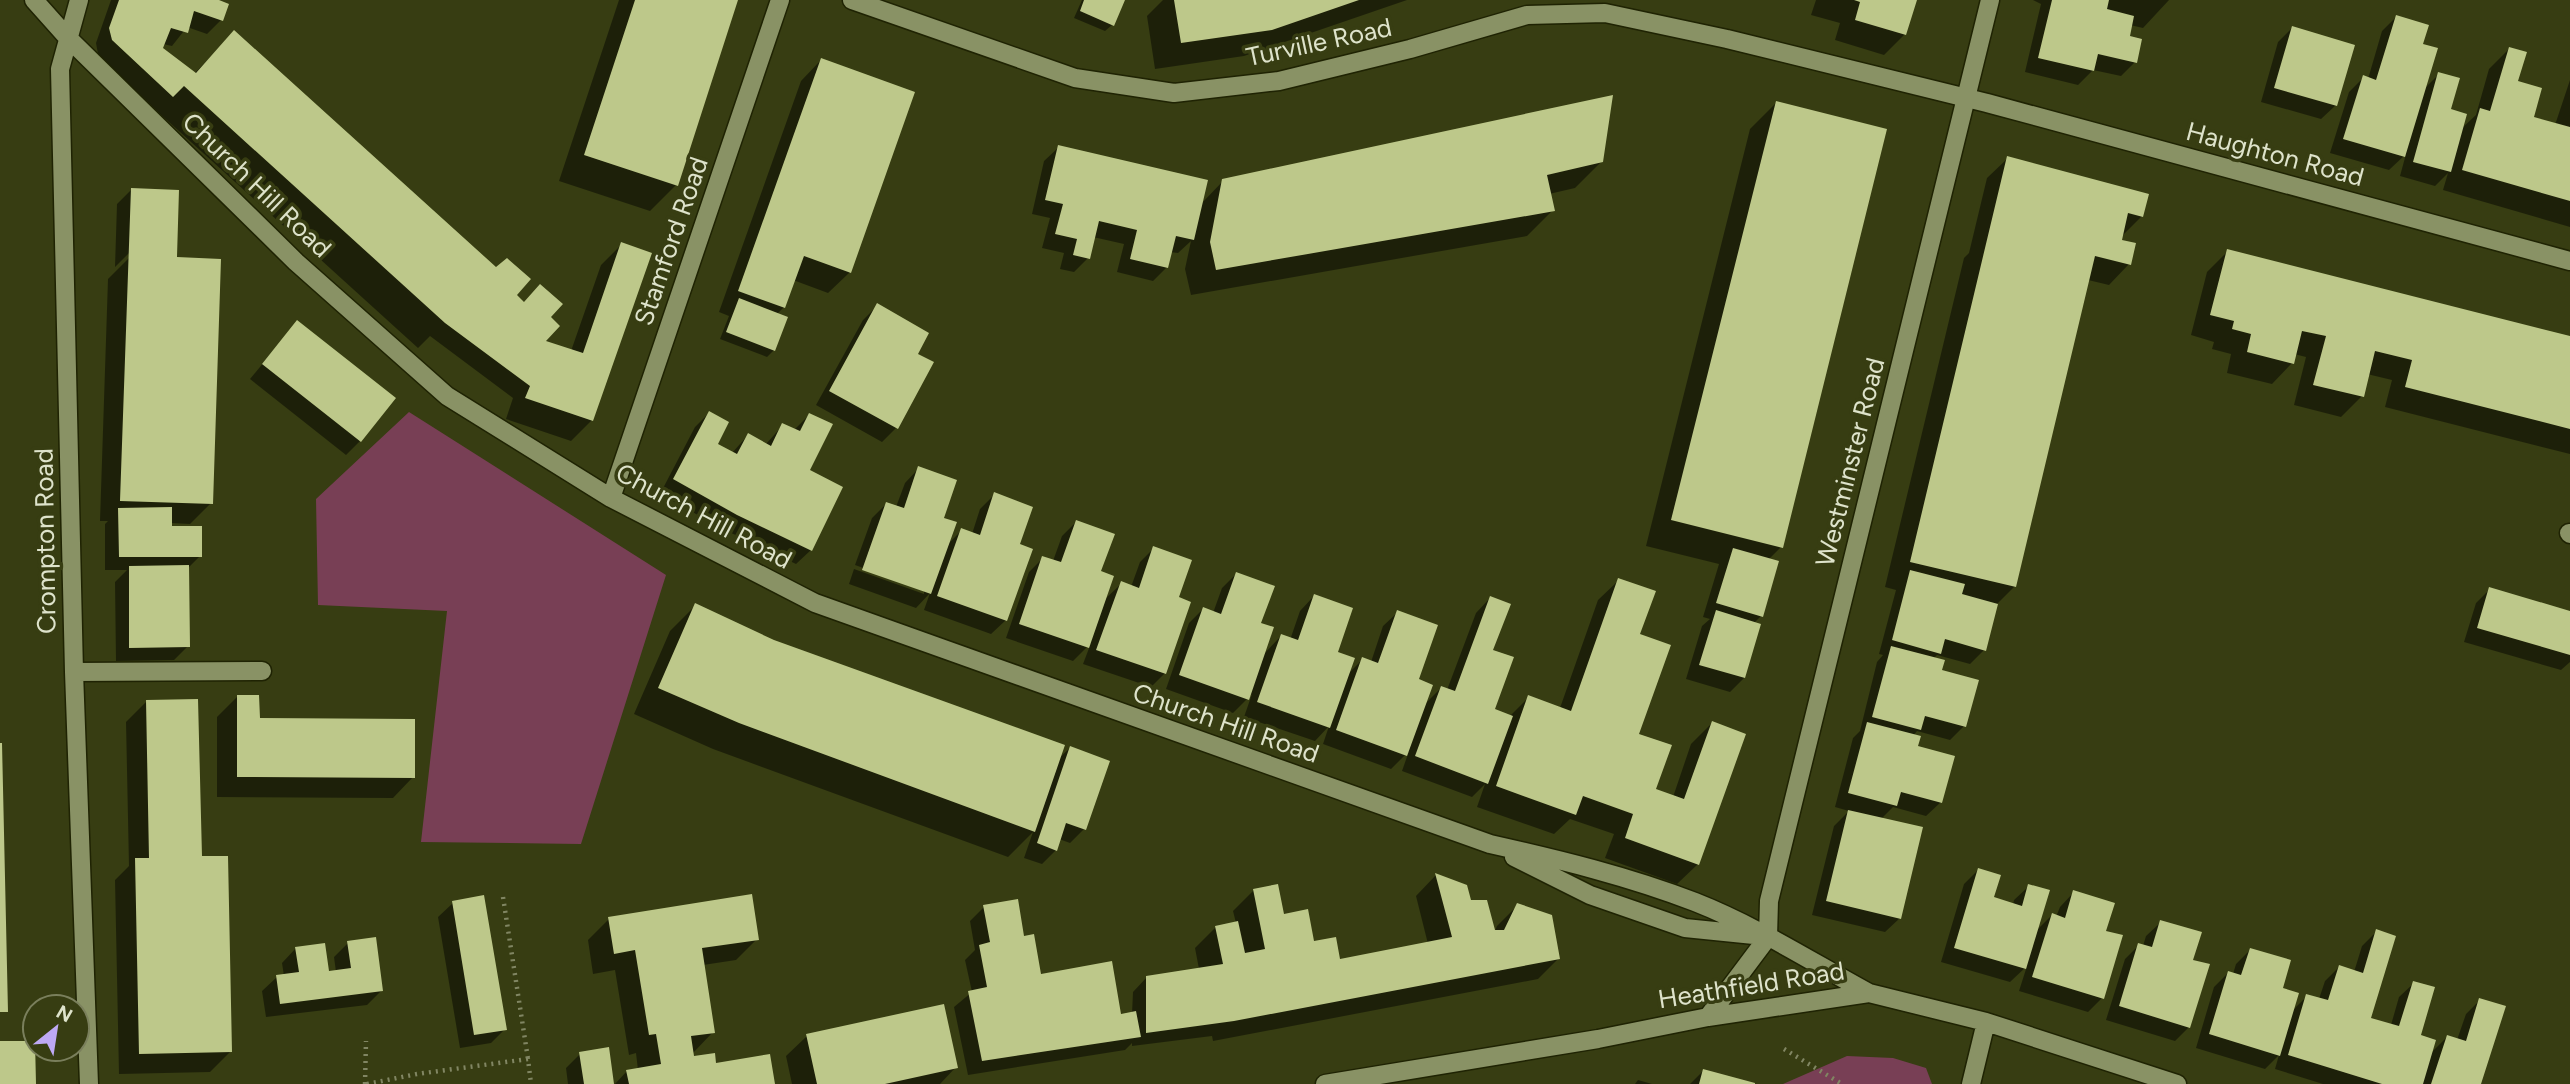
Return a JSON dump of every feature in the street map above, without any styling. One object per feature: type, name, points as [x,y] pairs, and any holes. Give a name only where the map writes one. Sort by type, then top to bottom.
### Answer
[{"type":"street","name":"Church Hill Road","points":[[34,0],[68,37],[296,262],[447,396],[611,498],[815,603],[1490,844],[1598,869],[1696,903],[1768,937]]},
{"type":"street","name":"Crompton Road","points":[[79,0],[60,69],[74,672],[89,1084]]},
{"type":"street","name":"Stamford Road","points":[[611,498],[780,0]]},
{"type":"street","name":"Turville Road","points":[[852,0],[1075,78],[1174,93],[1279,81],[1409,49],[1527,15],[1605,13],[1727,39],[1966,98]]},
{"type":"street","name":"Westminster Road","points":[[1768,937],[1769,901],[1990,0]]},
{"type":"street","name":"Haughton Road","points":[[1966,98],[2570,261]]},
{"type":"street","points":[[74,672],[262,671]]},
{"type":"street","name":"Church Hill Road","points":[[1490,844],[1590,895],[1685,928],[1768,937]]},
{"type":"street","points":[[1707,1017],[1768,937],[1870,993]]},
{"type":"street","name":"Heathfield Road","points":[[1325,1084],[1707,1017],[1870,993],[1986,1022],[2177,1084]]},
{"type":"street","points":[[1971,1084],[1986,1022]]},
{"type":"path","points":[[503,897],[531,1084]]},
{"type":"path","points":[[366,1041],[366,1084],[416,1074],[528,1059]]},
{"type":"path","points":[[1784,1049],[1842,1084]]},
{"type":"shaded area","points":[[409,412],[666,575],[581,844],[421,842],[447,611],[318,605],[316,499]]},
{"type":"shaded area","points":[[1847,1056],[1893,1058],[1926,1068],[1932,1084],[1783,1084]]},
{"type":"building","points":[[119,0],[219,0],[229,4],[223,21],[194,11],[188,33],[171,28],[163,48],[196,73],[234,30],[496,267],[507,258],[531,279],[517,295],[524,302],[540,284],[563,304],[551,317],[560,326],[546,341],[583,353],[621,242],[652,253],[593,421],[525,398],[530,386],[445,323],[184,86],[173,97],[112,40],[109,28]]},
{"type":"building","points":[[635,0],[738,0],[678,186],[584,155]]},
{"type":"building","points":[[1084,0],[1125,0],[1114,26],[1080,11]]},
{"type":"building","points":[[1174,0],[1359,0],[1272,30],[1181,43]]},
{"type":"building","points":[[1854,0],[1917,0],[1906,35],[1855,20],[1860,2]]},
{"type":"building","points":[[2052,0],[2109,0],[2107,9],[2134,16],[2130,36],[2142,39],[2137,63],[2098,54],[2094,71],[2038,58]]},
{"type":"building","points":[[2396,15],[2429,25],[2423,44],[2438,48],[2405,157],[2343,139],[2363,75],[2376,80]]},
{"type":"building","points":[[2292,26],[2355,45],[2337,106],[2274,88]]},
{"type":"building","points":[[2509,47],[2527,52],[2518,81],[2542,88],[2534,117],[2570,127],[2570,201],[2462,170],[2480,108],[2490,111]]},
{"type":"building","points":[[821,58],[915,92],[851,273],[804,256],[785,308],[738,291]]},
{"type":"building","points":[[2438,72],[2460,78],[2451,109],[2467,114],[2451,172],[2413,162]]},
{"type":"building","points":[[1613,95],[1603,162],[1547,175],[1555,211],[1216,270],[1210,242],[1222,179]]},
{"type":"building","points":[[1776,101],[1887,129],[1783,548],[1671,520]]},
{"type":"building","points":[[1058,145],[1208,180],[1194,240],[1176,236],[1168,268],[1130,259],[1137,230],[1099,221],[1090,259],[1073,255],[1077,239],[1055,234],[1063,204],[1045,200]]},
{"type":"building","points":[[2007,156],[2149,194],[2143,217],[2128,213],[2122,240],[2136,243],[2131,265],[2095,256],[2016,587],[1910,562]]},
{"type":"building","points":[[131,188],[179,190],[177,257],[221,259],[213,504],[120,501]]},
{"type":"building","points":[[2227,249],[2570,336],[2570,429],[2405,387],[2412,360],[2375,351],[2364,397],[2313,385],[2326,336],[2302,331],[2294,364],[2247,352],[2251,334],[2232,329],[2234,321],[2210,315]]},
{"type":"building","points":[[739,298],[788,317],[775,351],[726,332]]},
{"type":"building","points":[[877,303],[929,333],[918,354],[934,362],[898,429],[829,391]]},
{"type":"building","points":[[297,320],[396,398],[361,442],[262,364]]},
{"type":"building","points":[[709,411],[729,422],[718,444],[737,454],[748,433],[771,446],[782,423],[800,431],[809,413],[833,424],[810,470],[843,487],[812,551],[737,515],[673,479]]},
{"type":"building","points":[[918,466],[957,480],[944,518],[957,522],[931,594],[862,570],[886,502],[904,508]]},
{"type":"building","points":[[994,492],[1033,507],[1020,544],[1033,549],[1007,621],[937,596],[961,528],[980,535]]},
{"type":"building","points":[[172,507],[172,526],[202,526],[202,557],[119,557],[118,508]]},
{"type":"building","points":[[1076,520],[1115,534],[1101,571],[1114,576],[1089,648],[1019,624],[1042,556],[1061,562]]},
{"type":"building","points":[[1153,546],[1192,560],[1179,597],[1191,602],[1166,674],[1096,650],[1121,581],[1139,588]]},
{"type":"building","points":[[1733,548],[1779,561],[1763,617],[1716,603]]},
{"type":"building","points":[[189,565],[190,647],[129,648],[129,566]]},
{"type":"building","points":[[1910,570],[1965,584],[1962,594],[1998,604],[1986,651],[1945,639],[1941,654],[1892,640]]},
{"type":"building","points":[[1236,572],[1275,586],[1261,623],[1274,627],[1249,700],[1179,675],[1203,607],[1221,614]]},
{"type":"building","points":[[1618,578],[1656,591],[1640,634],[1671,645],[1639,734],[1672,745],[1656,789],[1684,799],[1712,721],[1746,734],[1699,865],[1625,838],[1633,814],[1583,796],[1576,815],[1496,786],[1528,695],[1571,711]]},
{"type":"building","points":[[2489,587],[2570,611],[2570,655],[2477,628]]},
{"type":"building","points":[[1314,594],[1353,608],[1338,652],[1355,658],[1330,728],[1257,702],[1281,634],[1298,640]]},
{"type":"building","points":[[1490,596],[1511,604],[1493,650],[1514,657],[1495,709],[1513,716],[1488,784],[1415,756],[1441,686],[1455,691]]},
{"type":"building","points":[[695,603],[774,640],[1065,745],[1035,832],[739,723],[658,688]]},
{"type":"building","points":[[1397,610],[1438,625],[1419,679],[1433,685],[1407,756],[1336,730],[1362,657],[1378,663]]},
{"type":"building","points":[[1716,610],[1761,624],[1745,678],[1699,665]]},
{"type":"building","points":[[1891,646],[1945,660],[1942,670],[1979,680],[1966,727],[1925,716],[1921,730],[1872,717]]},
{"type":"building","points":[[237,695],[259,695],[260,718],[415,719],[415,778],[237,777]]},
{"type":"building","points":[[198,699],[202,856],[228,856],[232,1052],[139,1054],[135,858],[149,858],[146,700]]},
{"type":"building","points":[[1867,722],[1921,736],[1918,746],[1955,756],[1942,803],[1901,792],[1897,806],[1848,793]]},
{"type":"building","points":[[2,743],[8,1012],[0,1012]]},
{"type":"building","points":[[1070,746],[1110,761],[1086,830],[1066,823],[1057,851],[1037,843]]},
{"type":"building","points":[[1848,810],[1923,827],[1901,919],[1826,901]]},
{"type":"building","points":[[1978,868],[2001,875],[1994,897],[2022,906],[2028,884],[2050,890],[2026,969],[1954,948]]},
{"type":"building","points":[[1435,873],[1467,885],[1471,900],[1487,900],[1495,930],[1504,930],[1517,903],[1552,915],[1560,959],[1234,1021],[1146,1033],[1146,976],[1223,964],[1215,926],[1238,921],[1245,953],[1265,949],[1253,889],[1278,884],[1284,914],[1308,909],[1314,941],[1336,937],[1340,959],[1452,937]]},
{"type":"building","points":[[2073,890],[2115,903],[2106,931],[2123,935],[2104,999],[2032,977],[2052,913],[2065,918]]},
{"type":"building","points":[[752,894],[759,940],[702,948],[715,1033],[691,1036],[694,1056],[715,1053],[716,1063],[770,1054],[775,1084],[629,1084],[626,1070],[661,1064],[656,1034],[649,1035],[635,950],[614,954],[608,917]]},
{"type":"building","points":[[484,895],[507,1030],[474,1035],[452,901]]},
{"type":"building","points":[[1018,899],[1024,936],[1034,934],[1041,974],[1112,961],[1121,1014],[1136,1011],[1141,1037],[982,1061],[968,991],[987,987],[979,945],[990,942],[983,905]]},
{"type":"building","points":[[2160,920],[2202,932],[2193,960],[2210,964],[2190,1028],[2119,1006],[2138,943],[2152,947]]},
{"type":"building","points":[[2376,929],[2396,936],[2371,1018],[2399,1026],[2413,981],[2435,987],[2421,1035],[2436,1040],[2423,1084],[2382,1084],[2288,1055],[2306,994],[2328,1000],[2339,965],[2363,973]]},
{"type":"building","points":[[376,937],[383,991],[280,1004],[276,975],[299,972],[295,947],[325,943],[329,971],[351,968],[347,941]]},
{"type":"building","points":[[2250,948],[2291,960],[2283,988],[2299,993],[2280,1056],[2209,1034],[2228,971],[2241,975]]},
{"type":"building","points":[[2479,998],[2506,1006],[2481,1084],[2431,1084],[2447,1035],[2466,1041]]},
{"type":"building","points":[[944,1004],[958,1068],[885,1084],[817,1084],[806,1034]]},
{"type":"building","points":[[0,1041],[21,1041],[21,1063],[36,1063],[36,1084],[0,1084]]},
{"type":"building","points":[[609,1047],[614,1084],[584,1084],[579,1052]]},
{"type":"building","points":[[1703,1069],[1755,1083],[1755,1084],[1699,1084]]}]
